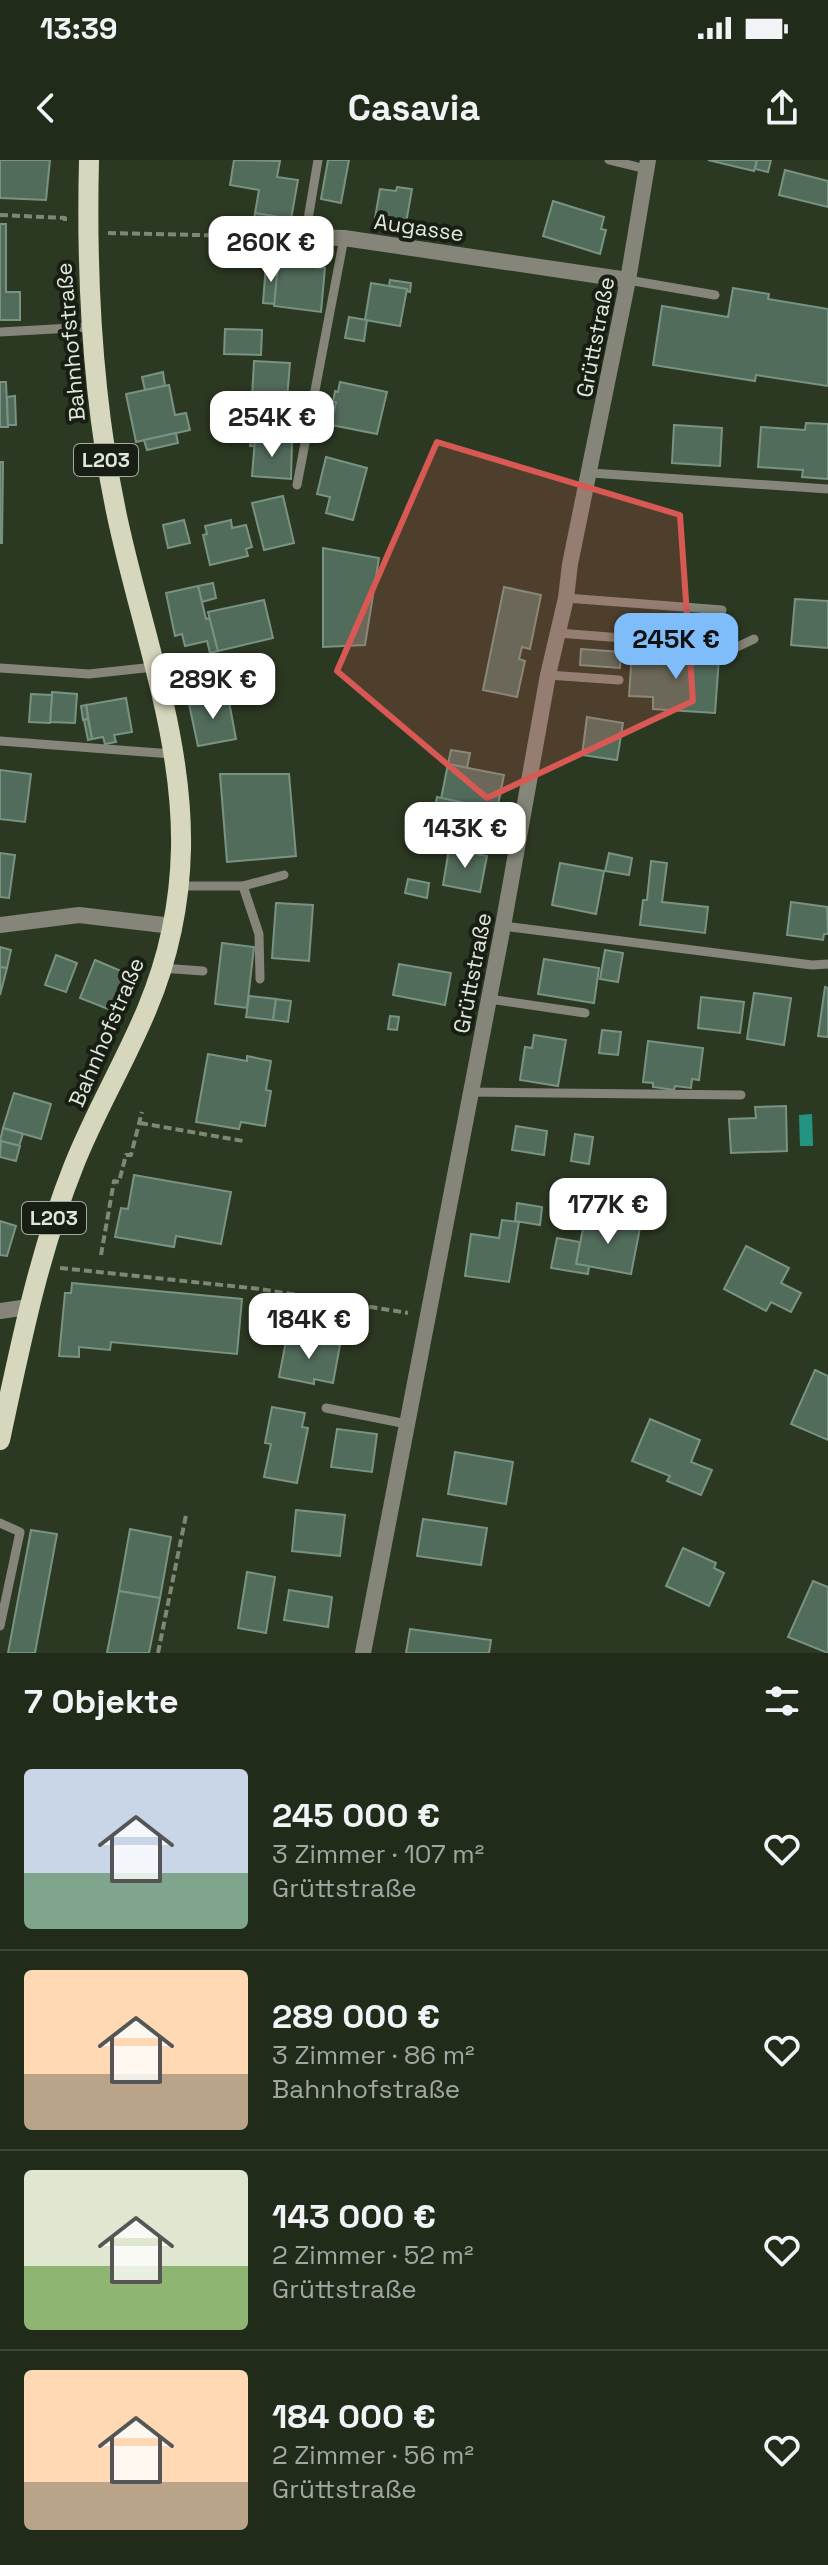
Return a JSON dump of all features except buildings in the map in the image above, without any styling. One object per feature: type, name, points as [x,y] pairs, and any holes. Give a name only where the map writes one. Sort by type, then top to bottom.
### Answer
[{"type":"main road","name":"Bahnhofstraße","points":[[0,1440],[39,1266],[74,1165],[147,1008],[172,926],[178,886],[180,812],[173,754],[108,473],[90,327],[87,249],[89,160]]},
{"type":"street","name":"Grüttstraße","points":[[363,1653],[503,926],[548,675],[628,280],[647,165]]},
{"type":"street","name":"Augasse","points":[[305,237],[344,238],[628,280]]},
{"type":"street","points":[[0,925],[79,915],[172,926]]},
{"type":"street","points":[[0,1311],[28,1307]]},
{"type":"lane","points":[[305,237],[318,160]]},
{"type":"lane","points":[[609,160],[647,165]]},
{"type":"lane","points":[[297,485],[344,238]]},
{"type":"lane","points":[[628,280],[715,295]]},
{"type":"lane","points":[[0,332],[90,327]]},
{"type":"lane","points":[[591,473],[828,489]]},
{"type":"lane","points":[[566,598],[722,610]]},
{"type":"lane","points":[[558,633],[737,647],[754,639]]},
{"type":"lane","points":[[0,668],[89,674],[154,667]]},
{"type":"lane","points":[[548,675],[619,680]]},
{"type":"lane","points":[[0,741],[173,754]]},
{"type":"lane","points":[[178,886],[243,886],[284,875]]},
{"type":"lane","points":[[243,886],[259,934],[260,979]]},
{"type":"lane","points":[[503,926],[812,965],[828,964]]},
{"type":"lane","points":[[161,968],[203,971]]},
{"type":"lane","points":[[489,999],[585,1013]]},
{"type":"lane","points":[[471,1092],[741,1095]]},
{"type":"lane","points":[[326,1408],[407,1424]]},
{"type":"lane","points":[[0,1523],[20,1532],[0,1626]]},
{"type":"path","points":[[0,215],[65,218]]},
{"type":"path","points":[[105,233],[305,237]]},
{"type":"path","points":[[101,1255],[114,1181],[119,1182],[126,1155],[131,1155],[142,1112]]},
{"type":"path","points":[[140,1123],[243,1141]]},
{"type":"path","points":[[55,1268],[260,1289],[414,1314]]},
{"type":"path","points":[[158,1653],[186,1515]]},
{"type":"highlighted area","points":[[437,442],[680,515],[693,701],[487,798],[337,671]]},
{"type":"water","points":[[812,1114],[813,1146],[800,1146],[799,1115]]}]
